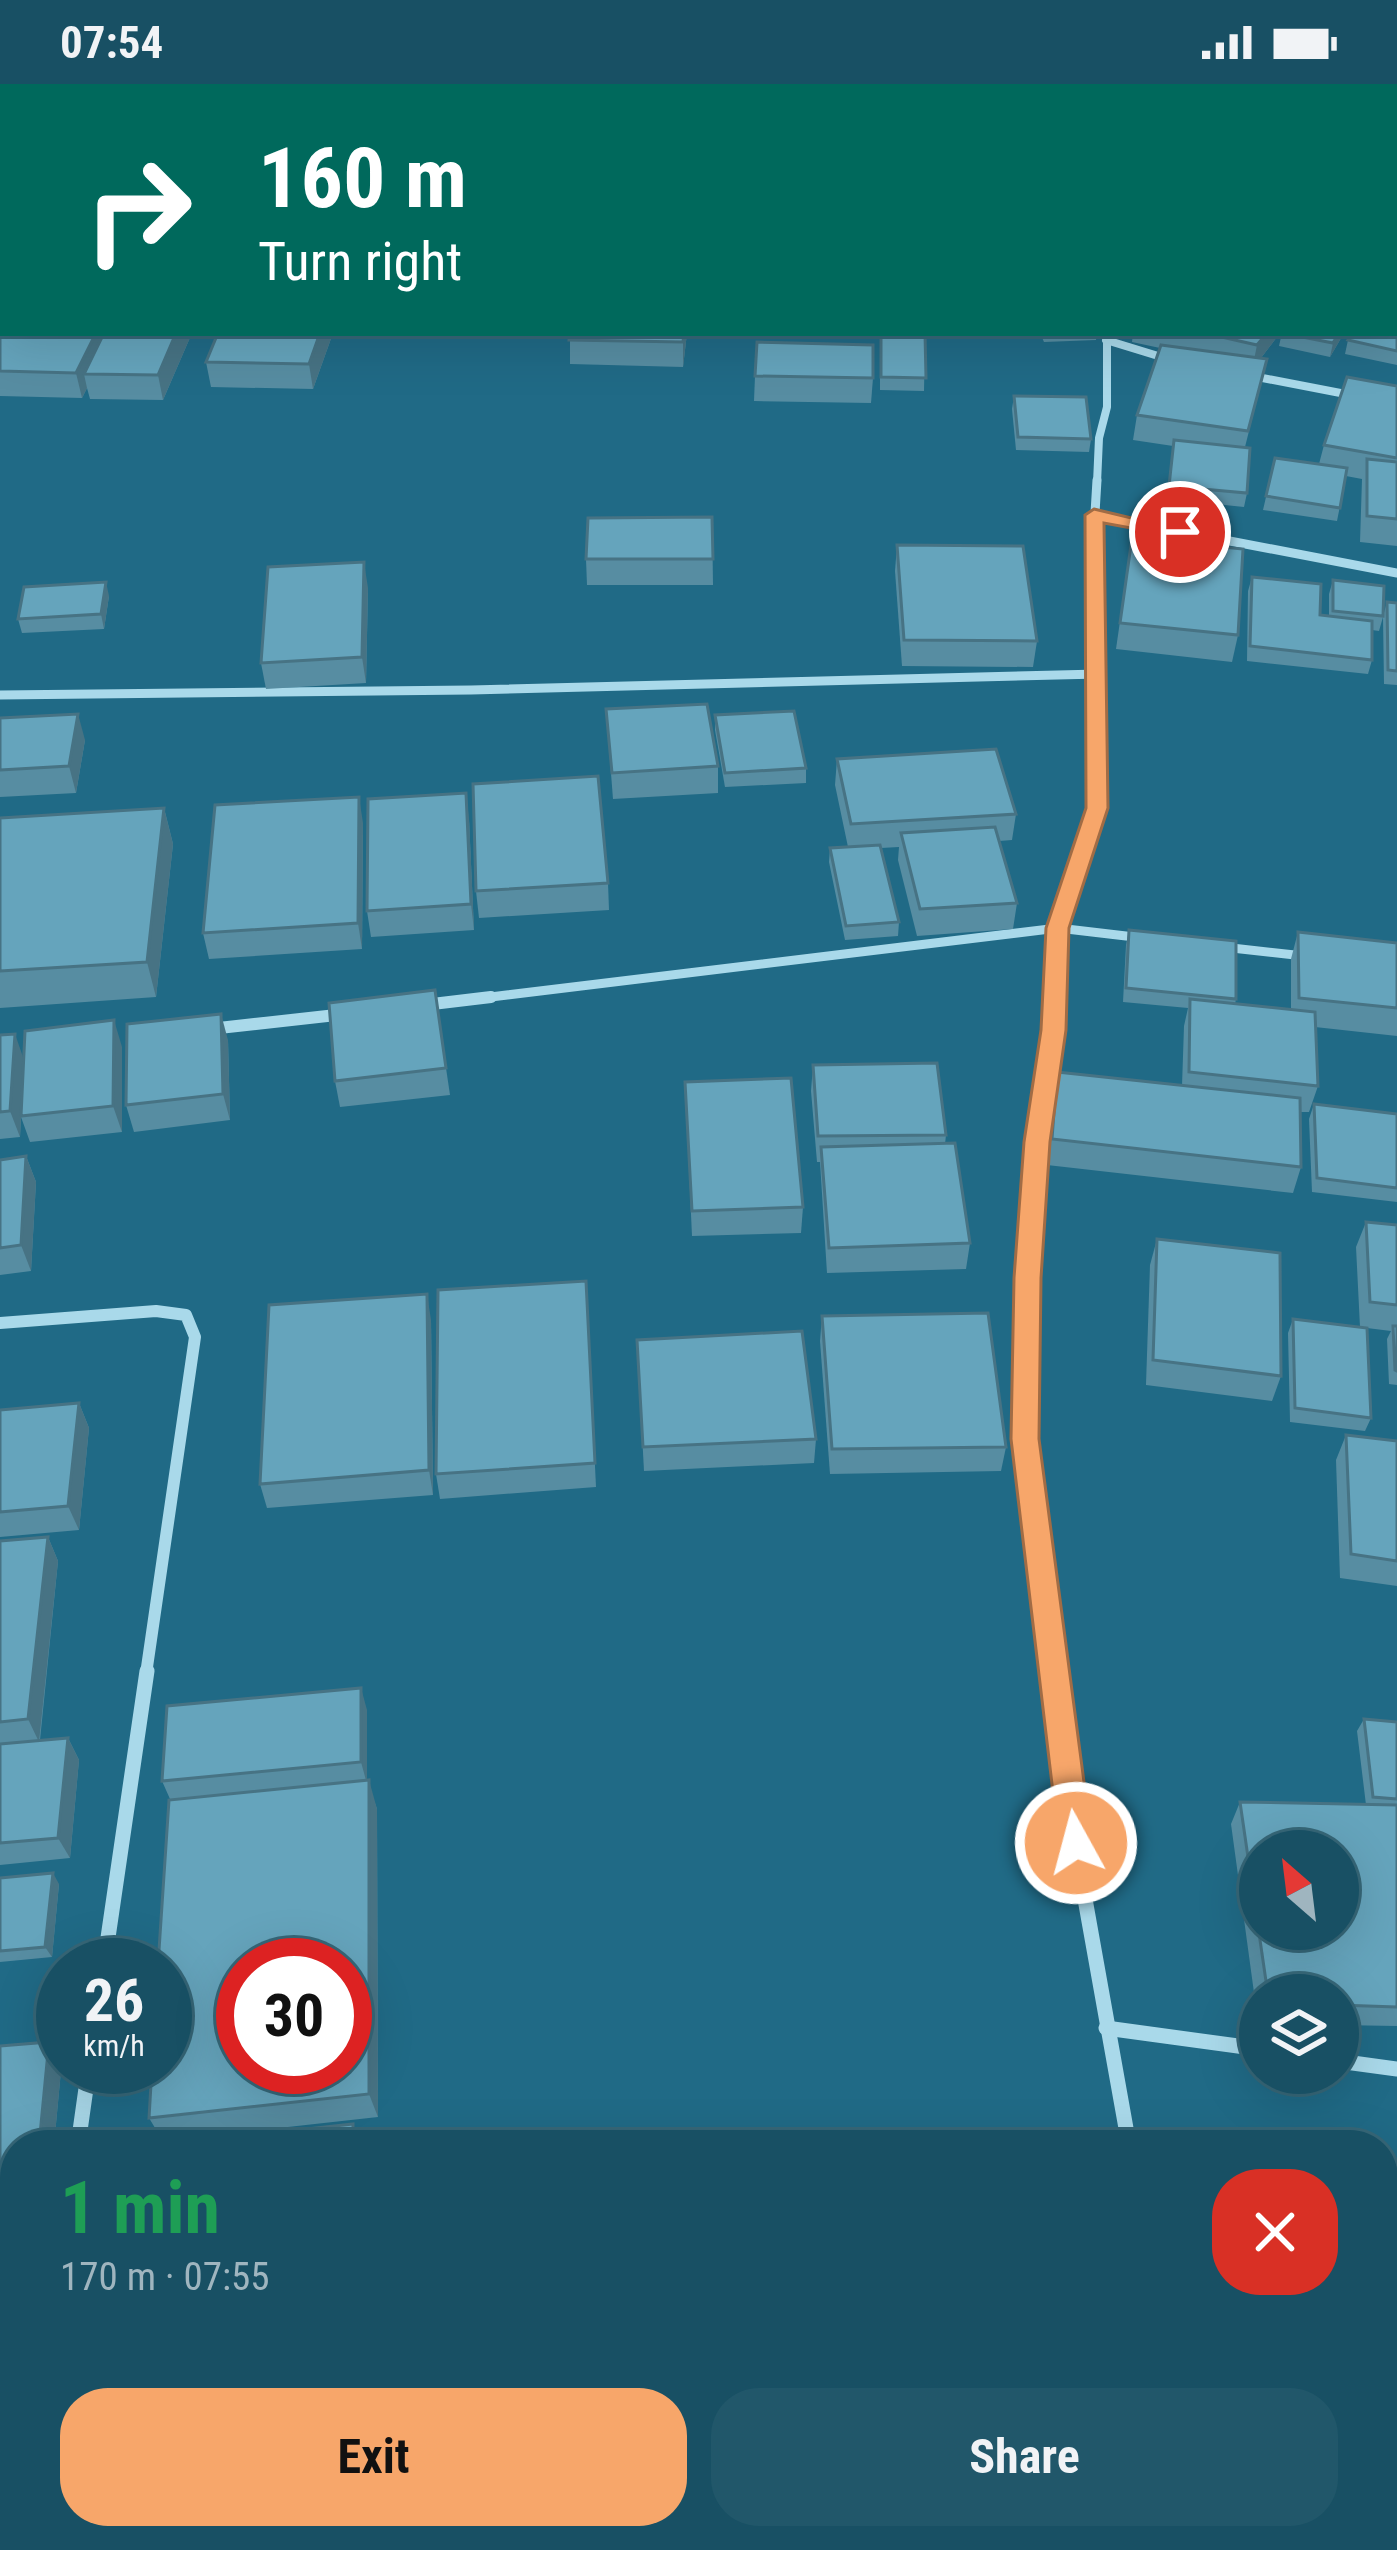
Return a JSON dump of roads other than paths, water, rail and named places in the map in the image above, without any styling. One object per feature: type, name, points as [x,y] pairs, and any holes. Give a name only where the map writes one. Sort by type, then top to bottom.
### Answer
[{"type":"street","points":[[1126,2130],[1076,1843],[1025,1439],[1027,1278],[1037,1142],[1054,1030],[1058,928],[1097,808],[1099,674],[1092,563],[1100,437],[1107,407],[1107,336],[1177,362]]},
{"type":"street","points":[[1234,373],[1376,399]]},
{"type":"street","points":[[1094,515],[1397,573]]},
{"type":"street","points":[[0,695],[471,690],[1099,674]]},
{"type":"street","points":[[417,1006],[1058,928],[1147,938]]},
{"type":"street","points":[[1214,946],[1328,959]]},
{"type":"street","points":[[185,1032],[370,1011]]},
{"type":"street","points":[[0,1323],[156,1312],[186,1316],[195,1337],[108,1938]]},
{"type":"street","points":[[1106,2027],[1239,2047]]},
{"type":"street","points":[[1359,2064],[1397,2069]]},
{"type":"street","points":[[80,2130],[85,2094]]}]
